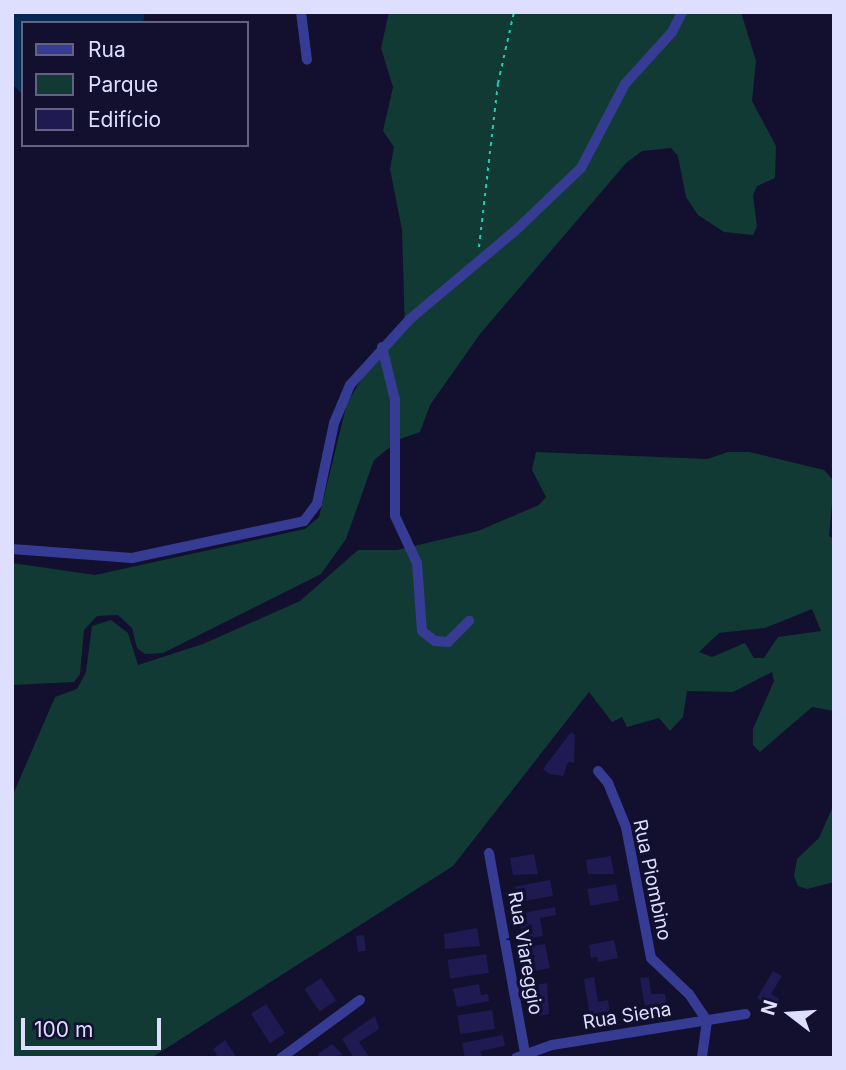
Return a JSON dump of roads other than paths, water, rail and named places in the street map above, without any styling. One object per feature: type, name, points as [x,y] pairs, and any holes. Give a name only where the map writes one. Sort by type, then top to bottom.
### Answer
[{"type":"street","points":[[301,12],[307,60]]},
{"type":"street","points":[[12,549],[132,558],[304,522],[317,504],[344,395],[382,347],[581,168],[625,84],[672,32],[682,12]]},
{"type":"street","points":[[382,347],[395,400],[395,516],[417,564],[422,631],[435,641],[448,642],[469,621]]},
{"type":"street","name":"Rua Piombino","points":[[598,771],[608,783],[626,827],[651,958],[689,994],[707,1021]]},
{"type":"street","name":"Rua Viareggio","points":[[489,853],[522,1056]]},
{"type":"street","points":[[281,1058],[360,1000]]},
{"type":"street","name":"Rua Siena","points":[[522,1056],[746,1014]]},
{"type":"street","points":[[702,1058],[707,1021]]},
{"type":"water","points":[[12,12],[145,12],[143,21],[21,21],[21,93],[12,84]]}]
